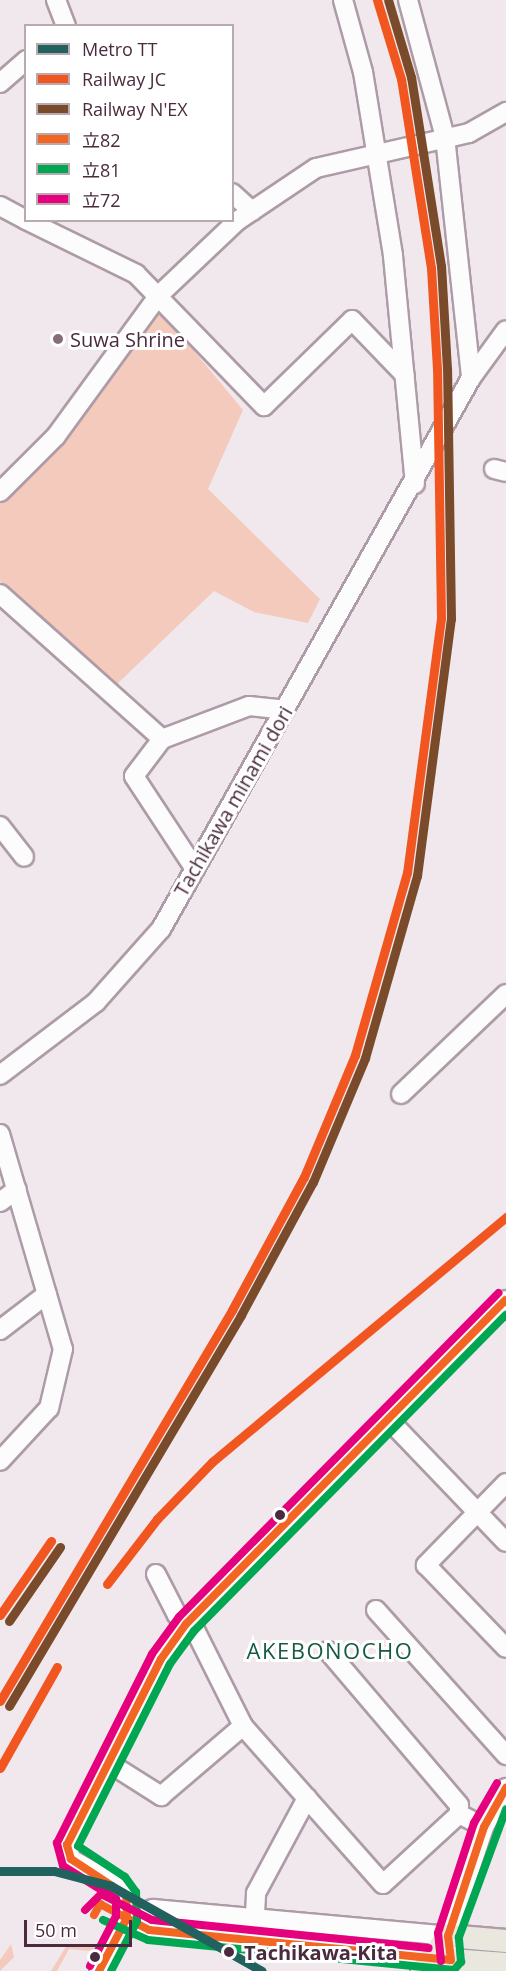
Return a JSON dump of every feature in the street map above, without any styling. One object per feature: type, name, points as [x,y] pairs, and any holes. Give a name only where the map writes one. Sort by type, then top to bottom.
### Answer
[{"type":"main road","points":[[506,1941],[448,1936],[437,1965],[506,1964]]},
{"type":"street","points":[[56,0],[65,24]]},
{"type":"street","points":[[343,0],[363,72],[379,153],[405,375],[415,484]]},
{"type":"street","points":[[408,0],[436,139],[471,378]]},
{"type":"street","points":[[0,83],[24,62]]},
{"type":"street","points":[[0,492],[56,436],[158,296],[252,211],[316,168],[469,133],[506,112]]},
{"type":"street","points":[[234,196],[252,211]]},
{"type":"street","points":[[0,206],[24,219]]},
{"type":"street","points":[[30,222],[136,274],[264,406],[352,320],[405,375]]},
{"type":"street","name":"Tachikawa minami dori","points":[[0,1075],[120,980],[161,929],[415,484],[471,378],[506,330]]},
{"type":"street","points":[[0,594],[162,739]]},
{"type":"street","points":[[195,869],[134,776],[162,739],[249,706],[285,710]]},
{"type":"street","points":[[0,826],[24,857]]},
{"type":"street","points":[[401,1094],[506,994]]},
{"type":"street","points":[[0,1134],[61,1334],[60,1377],[41,1419],[0,1461]]},
{"type":"street","points":[[0,1202],[16,1189]]},
{"type":"street","points":[[0,1330],[47,1294]]},
{"type":"street","points":[[99,1971],[127,1918],[126,1895],[118,1884],[75,1862],[68,1851],[161,1659],[186,1624],[506,1300]]},
{"type":"street","points":[[388,1419],[506,1542]]},
{"type":"street","points":[[506,1483],[426,1565],[506,1648]]},
{"type":"street","points":[[156,1574],[186,1624],[196,1632],[243,1726],[383,1884],[459,1814],[459,1804],[328,1651]]},
{"type":"street","points":[[376,1610],[506,1755]]},
{"type":"street","points":[[109,1763],[161,1796],[243,1726]]},
{"type":"street","points":[[127,1918],[153,1909],[255,1914],[448,1936],[484,1827],[506,1788]]},
{"type":"street","points":[[255,1914],[256,1893],[307,1798]]},
{"type":"street","points":[[459,1814],[484,1827]]},
{"type":"street","points":[[127,1918],[149,1929],[437,1965]]},
{"type":"shaded area","points":[[160,310],[243,410],[208,489],[320,599],[308,623],[254,612],[214,591],[115,686],[0,581],[0,505],[58,442]]},
{"type":"shaded area","points":[[157,1916],[268,1927],[401,1945],[156,1920]]},
{"type":"shaded area","points":[[11,1944],[14,1957],[0,1971],[0,1960]]},
{"type":"shaded area","points":[[67,1945],[117,1949],[122,1954],[69,1949],[57,1971],[51,1971]]},
{"type":"metro line","name":"TT","points":[[0,1871],[54,1871],[111,1886],[262,1971]]},
{"type":"rail line","name":"JC","points":[[0,1701],[232,1310],[304,1177],[355,1055],[407,873],[441,618],[437,369],[431,268],[401,79],[377,0]]},
{"type":"rail line","name":"N'EX","points":[[9,1706],[241,1315],[313,1182],[365,1058],[417,876],[451,619],[447,369],[441,266],[411,77],[388,0]]},
{"type":"rail line","name":"JC","points":[[107,1584],[157,1519],[212,1462],[506,1217]]},
{"type":"rail line","name":"JC","points":[[0,1615],[51,1541]]},
{"type":"rail line","name":"N'EX","points":[[9,1621],[60,1547]]},
{"type":"rail line","name":"JC","points":[[0,1768],[57,1667]]},
{"type":"transit line","name":"立72","points":[[90,1966],[116,1916],[116,1899],[63,1866],[57,1843],[152,1654],[179,1617],[499,1293]]},
{"type":"transit line","name":"立82","points":[[99,1971],[127,1918],[126,1895],[71,1859],[67,1845],[161,1659],[186,1624],[506,1300]]},
{"type":"transit line","name":"立81","points":[[111,1971],[137,1921],[136,1892],[125,1877],[78,1846],[170,1664],[194,1631],[506,1315]]},
{"type":"transit line","name":"立72","points":[[441,1961],[438,1933],[474,1823],[497,1783]]},
{"type":"transit line","name":"立82","points":[[94,1915],[100,1904],[149,1930],[451,1960],[448,1936],[484,1827],[506,1788]]},
{"type":"transit line","name":"立81","points":[[103,1920],[148,1940],[454,1970],[461,1962],[459,1937],[506,1809]]},
{"type":"transit line","name":"立72","points":[[85,1910],[101,1894],[152,1920],[429,1948]]},
{"type":"place","name":"Suwa Shrine","points":[[58,339]]},
{"type":"place","name":"Tachikawa-Kita","points":[[229,1952]]},
{"type":"district","name":"AKEBONOCHO","points":[[330,1651]]}]
